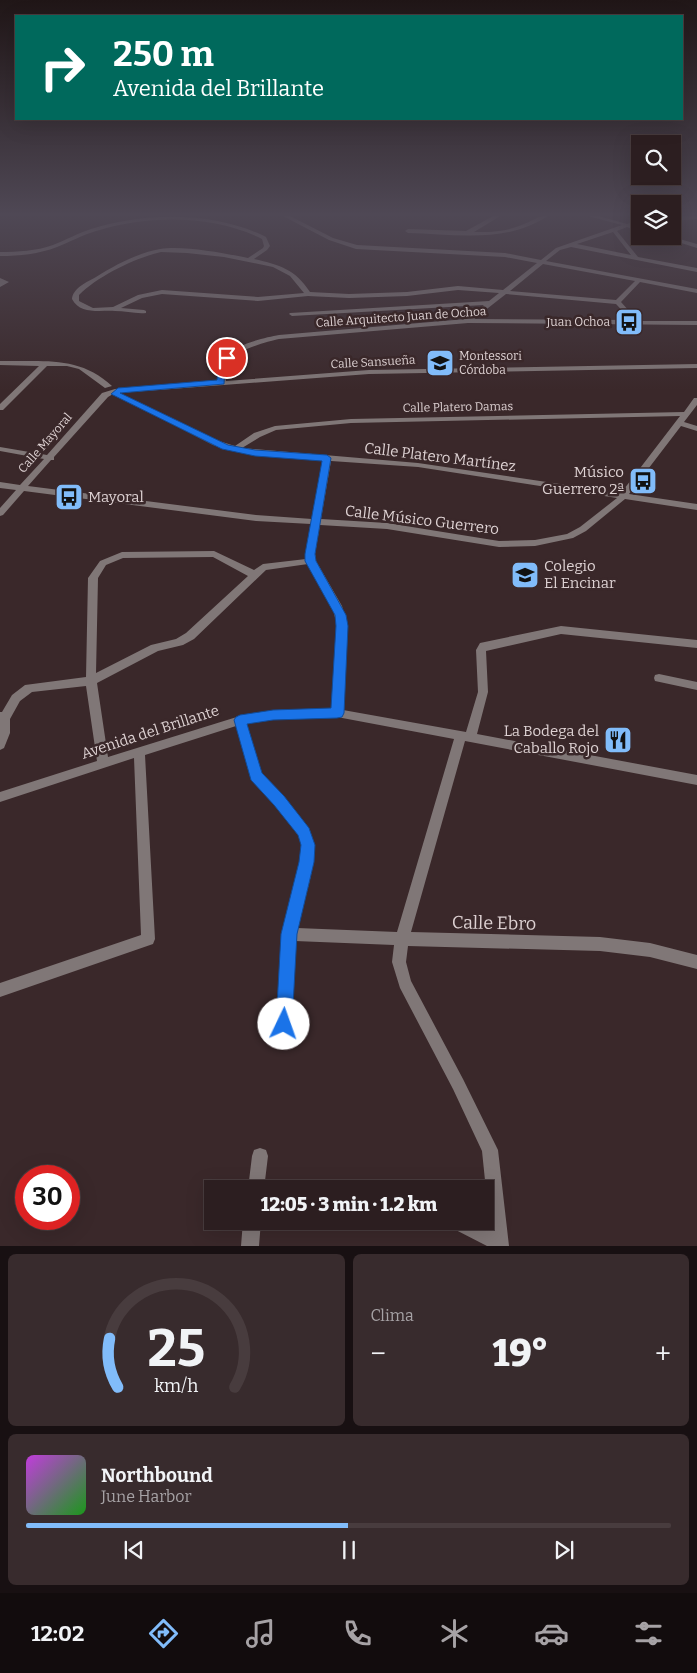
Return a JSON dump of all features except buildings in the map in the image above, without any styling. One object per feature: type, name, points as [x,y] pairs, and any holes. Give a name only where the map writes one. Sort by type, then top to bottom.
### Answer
[{"type":"street","points":[[109,273],[76,294],[75,301],[86,308],[100,311],[144,312]]},
{"type":"street","points":[[290,273],[308,294]]},
{"type":"street","points":[[468,321],[526,273]]},
{"type":"street","points":[[601,273],[697,291]]},
{"type":"street","points":[[0,280],[6,282],[0,285]]},
{"type":"street","points":[[618,302],[639,280]]},
{"type":"street","points":[[114,310],[140,296],[154,292],[258,299],[308,294],[376,296],[458,288],[618,302],[637,323]]},
{"type":"street","points":[[292,314],[489,303]]},
{"type":"street","name":"Calle Arquitecto Juan de Ochoa","points":[[222,382],[222,367],[227,358],[238,351],[274,338],[468,321],[697,323]]},
{"type":"street","name":"Calle Platero Martínez","points":[[0,363],[46,363],[75,366],[111,392],[216,443],[236,450],[418,465],[697,507]]},
{"type":"street","points":[[0,408],[46,363]]},
{"type":"street","name":"Calle Sansueña","points":[[111,392],[369,372],[697,366]]},
{"type":"street","name":"Calle Mayoral","points":[[0,513],[111,392]]},
{"type":"street","name":"Calle Músico Guerrero","points":[[0,485],[256,518],[392,527],[498,544],[535,543],[570,536],[583,529],[623,497],[697,400]]},
{"type":"street","name":"Calle Platero Damas","points":[[236,450],[269,430],[287,426],[401,419],[686,414]]},
{"type":"street","points":[[679,423],[697,429]]},
{"type":"street","points":[[0,449],[51,458]]},
{"type":"street","points":[[327,458],[315,522],[311,561],[340,615],[342,626],[337,713]]},
{"type":"street","points":[[103,763],[91,681],[93,578],[103,563],[122,555],[214,554],[253,574]]},
{"type":"street","points":[[0,745],[5,726],[2,717],[16,698],[29,688],[91,681],[154,648],[179,642],[190,636],[253,574],[263,567],[311,561]]},
{"type":"street","points":[[500,1244],[490,1150],[405,983],[399,962],[402,939],[482,692],[481,650],[484,646],[561,630],[697,644]]},
{"type":"street","points":[[659,678],[697,686]]},
{"type":"street","name":"Avenida del Brillante","points":[[0,797],[240,720],[273,715],[337,713],[697,780]]},
{"type":"street","points":[[240,720],[256,776],[304,832],[308,845],[307,862],[289,934],[283,1042]]},
{"type":"street","points":[[0,990],[148,939],[139,751]]},
{"type":"street","name":"Calle Ebro","points":[[289,934],[600,944],[650,950],[697,962]]},
{"type":"street","points":[[257,1180],[260,1156]]},
{"type":"street","points":[[250,1246],[251,1230]]},
{"type":"street","points":[[473,1230],[500,1244]]},
{"type":"place","name":"Juan Ochoa","points":[[629,322]]},
{"type":"place","name":"Montessori Córdoba","points":[[440,363]]},
{"type":"place","name":"Músico Guerrero 2ª","points":[[643,481]]},
{"type":"place","name":"Mayoral","points":[[69,497]]},
{"type":"place","name":"Colegio El Encinar","points":[[525,575]]},
{"type":"place","name":"La Bodega del Caballo Rojo","points":[[618,740]]},
{"type":"route","points":[[227,358],[222,363],[222,382],[118,390],[116,394],[225,447],[255,453],[327,458],[310,554],[311,561],[340,615],[342,626],[337,713],[300,713],[240,720],[256,776],[304,832],[308,845],[307,862],[289,934],[284,1024]]}]
